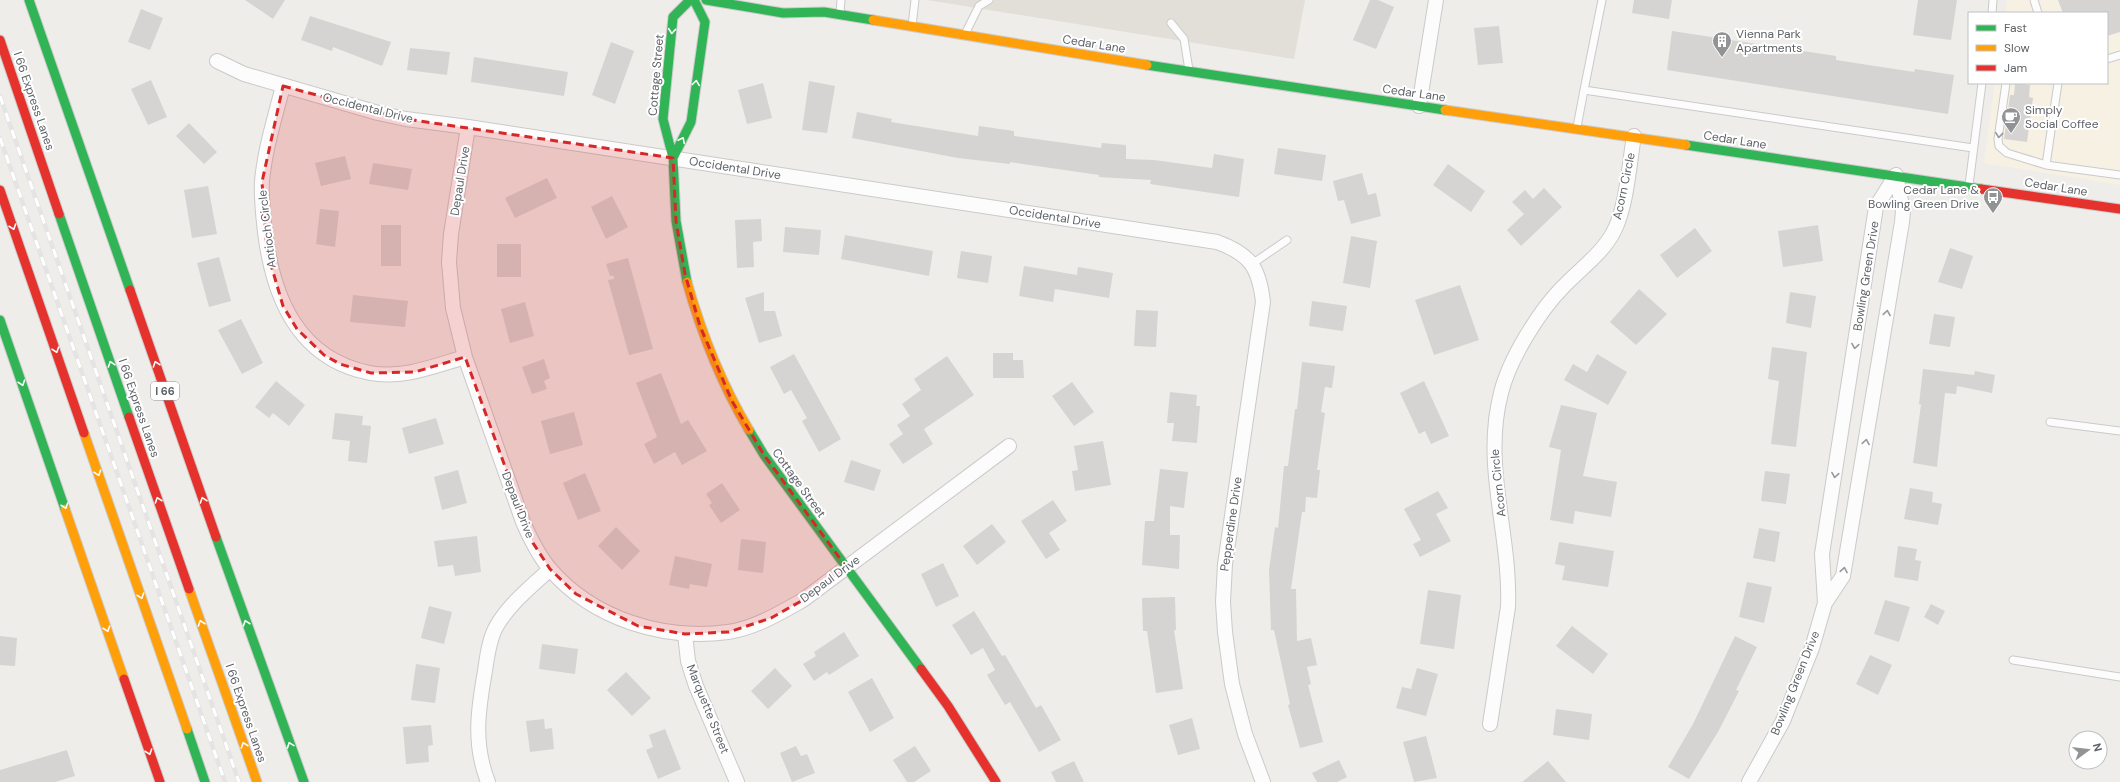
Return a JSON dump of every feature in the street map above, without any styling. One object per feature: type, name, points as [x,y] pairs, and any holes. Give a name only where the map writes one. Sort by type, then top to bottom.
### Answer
[{"type":"main road","name":"I 66","points":[[29,0],[247,627],[304,782]]},
{"type":"main road","name":"Cottage Street","points":[[690,0],[673,17],[663,119],[673,158],[676,221],[685,274],[700,326],[732,401],[764,455],[948,706],[996,782]]},
{"type":"main road","name":"Cottage Street","points":[[673,158],[691,122],[704,30],[705,22],[694,0]]},
{"type":"main road","name":"Cedar Lane","points":[[706,0],[783,13],[824,12],[840,14],[964,36],[1189,71],[2120,209]]},
{"type":"main road","name":"I 66 Express Lanes","points":[[0,40],[146,467],[257,782]]},
{"type":"main road","points":[[0,190],[205,782]]},
{"type":"main road","points":[[0,320],[160,782]]},
{"type":"street","points":[[1419,106],[1436,0]]},
{"type":"street","name":"Occidental Drive","points":[[217,61],[244,74],[283,86],[378,113],[406,119],[673,158],[1217,242],[1236,249],[1252,264]]},
{"type":"street","name":"Antioch Circle","points":[[283,86],[265,157],[262,182],[264,220],[267,251],[273,274],[283,306],[297,329],[324,355],[340,364],[371,373],[401,374],[415,372],[465,357]]},
{"type":"street","name":"Depaul Drive","points":[[468,127],[451,234],[449,262],[453,308],[465,357],[523,522],[533,543],[550,569],[576,594],[616,617],[638,626],[685,634],[729,632],[771,618],[804,600],[1009,446]]},
{"type":"street","name":"Acorn Circle","points":[[1490,724],[1508,607],[1508,562],[1495,479],[1494,443],[1501,392],[1519,350],[1550,302],[1602,248],[1614,231],[1621,207],[1634,136]]},
{"type":"street","name":"Bowling Green Drive","points":[[1825,603],[1822,554],[1876,207],[1896,175]]},
{"type":"street","name":"Bowling Green Drive","points":[[1749,782],[1783,721],[1812,648],[1825,603],[1843,576],[1902,222],[1903,211],[1896,175]]},
{"type":"street","name":"Pepperdine Drive","points":[[1252,264],[1261,282],[1263,302],[1225,564],[1223,602],[1225,632],[1232,684],[1245,734],[1263,782]]},
{"type":"street","points":[[488,782],[482,767],[477,739],[477,717],[487,655],[495,629],[502,618],[550,569]]},
{"type":"street","name":"Marquette Street","points":[[685,634],[688,661],[696,686],[737,782]]},
{"type":"lane","points":[[840,14],[841,0]]},
{"type":"lane","points":[[912,26],[916,0]]},
{"type":"lane","points":[[964,36],[979,6],[989,0]]},
{"type":"lane","points":[[1577,129],[1602,0]]},
{"type":"lane","points":[[1992,12],[1993,0]]},
{"type":"lane","points":[[2034,0],[2038,12]]},
{"type":"lane","points":[[1171,22],[1184,39],[1189,71]]},
{"type":"lane","points":[[2108,59],[2120,55]]},
{"type":"lane","points":[[1969,186],[1982,84]]},
{"type":"lane","points":[[2006,84],[1998,139],[1999,146],[2004,152],[2046,165],[2120,175]]},
{"type":"lane","points":[[2046,165],[2058,84]]},
{"type":"lane","points":[[1584,90],[1974,148]]},
{"type":"lane","points":[[1252,264],[1287,240]]},
{"type":"lane","points":[[2050,422],[2120,431]]},
{"type":"lane","points":[[2013,660],[2120,677]]},
{"type":"highlighted area","points":[[283,86],[406,119],[673,158],[676,221],[685,274],[700,326],[732,401],[764,455],[847,568],[803,600],[771,618],[729,632],[685,634],[638,626],[576,594],[550,569],[533,543],[465,357],[415,372],[371,373],[340,364],[324,355],[297,329],[283,306],[267,251],[262,182]]},
{"type":"shaded area","points":[[927,0],[1305,0],[1294,59]]},
{"type":"shaded area","points":[[2007,0],[2120,0],[2120,185],[1984,163],[1995,84],[2108,84],[2108,12],[2005,12]]},
{"type":"building","points":[[245,0],[285,0],[273,19]]},
{"type":"building","points":[[1370,0],[1378,0],[1394,7],[1376,49],[1353,40]]},
{"type":"building","points":[[1634,0],[1672,0],[1669,19],[1632,13]]},
{"type":"building","points":[[1918,0],[1957,0],[1951,40],[1913,35]]},
{"type":"building","points":[[2058,0],[2120,0],[2120,32],[2108,36],[2108,12],[2063,12]]},
{"type":"building","points":[[141,9],[163,18],[150,50],[128,42]]},
{"type":"building","points":[[310,16],[391,42],[382,66],[333,47],[332,51],[301,40]]},
{"type":"building","points":[[1499,26],[1503,63],[1478,65],[1474,28]]},
{"type":"building","points":[[1672,31],[1836,56],[1836,60],[1914,72],[1915,69],[1954,75],[1948,114],[1667,70]]},
{"type":"building","points":[[611,42],[634,51],[615,104],[592,95]]},
{"type":"building","points":[[410,48],[450,52],[447,75],[407,70]]},
{"type":"building","points":[[474,57],[568,72],[564,96],[471,82]]},
{"type":"building","points":[[151,80],[167,117],[148,125],[131,89]]},
{"type":"building","points":[[809,81],[835,86],[827,133],[802,130]]},
{"type":"building","points":[[763,83],[772,118],[747,124],[738,90]]},
{"type":"building","points":[[2015,84],[2030,85],[2029,97],[2033,98],[2027,142],[2004,139],[2010,95],[2014,95]]},
{"type":"building","points":[[857,112],[892,119],[891,122],[978,136],[979,126],[1014,131],[1014,136],[1101,148],[1102,143],[1126,145],[1126,159],[1154,160],[1212,168],[1214,154],[1244,159],[1239,197],[1150,184],[1151,180],[1099,177],[1099,175],[1010,162],[1010,164],[958,158],[852,138]]},
{"type":"building","points":[[189,123],[217,152],[204,164],[176,136]]},
{"type":"building","points":[[1278,148],[1326,155],[1322,181],[1274,174]]},
{"type":"building","points":[[345,156],[351,179],[321,186],[315,163]]},
{"type":"building","points":[[373,163],[412,169],[408,190],[369,184]]},
{"type":"building","points":[[1448,164],[1485,191],[1471,212],[1433,185]]},
{"type":"building","points":[[1362,173],[1368,195],[1376,193],[1381,216],[1351,224],[1344,200],[1338,201],[1333,181]]},
{"type":"building","points":[[547,178],[557,198],[515,218],[505,198]]},
{"type":"building","points":[[208,186],[217,234],[192,238],[184,190]]},
{"type":"building","points":[[1544,188],[1562,207],[1521,246],[1507,230],[1524,214],[1512,202],[1525,190],[1533,199]]},
{"type":"building","points":[[612,196],[628,227],[606,239],[591,207]]},
{"type":"building","points":[[320,209],[339,211],[335,247],[316,244]]},
{"type":"building","points":[[761,219],[762,241],[753,242],[754,267],[737,268],[735,220]]},
{"type":"building","points":[[381,225],[401,225],[401,266],[381,266]]},
{"type":"building","points":[[1818,225],[1823,261],[1783,267],[1778,231]]},
{"type":"building","points":[[785,227],[821,230],[819,255],[783,252]]},
{"type":"building","points":[[1695,228],[1712,251],[1677,278],[1660,255]]},
{"type":"building","points":[[845,235],[933,251],[929,276],[841,259]]},
{"type":"building","points":[[1351,236],[1377,241],[1370,288],[1343,283]]},
{"type":"building","points":[[497,244],[521,244],[521,277],[497,277]]},
{"type":"building","points":[[1950,248],[1973,256],[1962,289],[1938,282]]},
{"type":"building","points":[[961,251],[992,256],[988,283],[957,278]]},
{"type":"building","points":[[219,257],[231,301],[209,307],[197,263]]},
{"type":"building","points":[[628,258],[653,349],[629,355],[608,280],[614,279],[614,276],[610,276],[606,264]]},
{"type":"building","points":[[1024,266],[1077,275],[1078,267],[1113,273],[1109,298],[1055,289],[1053,302],[1019,296]]},
{"type":"building","points":[[1460,285],[1479,340],[1434,355],[1415,300]]},
{"type":"building","points":[[1639,289],[1667,314],[1636,345],[1610,322]]},
{"type":"building","points":[[764,292],[764,311],[775,311],[782,336],[759,343],[745,298]]},
{"type":"building","points":[[1790,292],[1816,296],[1811,328],[1786,323]]},
{"type":"building","points":[[353,295],[408,301],[405,327],[350,322]]},
{"type":"building","points":[[1312,301],[1347,306],[1343,331],[1309,326]]},
{"type":"building","points":[[525,302],[534,336],[510,343],[501,309]]},
{"type":"building","points":[[1136,310],[1158,311],[1156,347],[1134,346]]},
{"type":"building","points":[[1934,314],[1955,317],[1950,347],[1929,344]]},
{"type":"building","points":[[241,319],[263,363],[242,374],[218,330]]},
{"type":"building","points":[[1772,347],[1807,352],[1796,447],[1771,444],[1779,381],[1768,379]]},
{"type":"building","points":[[993,353],[1013,353],[1013,360],[1023,360],[1024,378],[993,378]]},
{"type":"building","points":[[794,354],[841,439],[819,452],[802,421],[807,418],[791,390],[784,394],[770,367]]},
{"type":"building","points":[[1597,354],[1627,372],[1608,405],[1564,380],[1573,364],[1587,372]]},
{"type":"building","points":[[947,356],[974,395],[924,429],[933,444],[903,464],[889,444],[903,434],[897,425],[910,416],[902,404],[921,390],[914,379]]},
{"type":"building","points":[[544,359],[550,378],[544,381],[547,389],[532,394],[522,367]]},
{"type":"building","points":[[1302,362],[1335,366],[1332,388],[1325,387],[1321,412],[1325,413],[1317,470],[1320,470],[1317,498],[1306,497],[1305,512],[1302,512],[1291,589],[1296,589],[1297,641],[1311,638],[1317,665],[1307,667],[1311,684],[1308,685],[1323,742],[1300,748],[1288,705],[1290,704],[1274,630],[1271,630],[1269,570],[1275,527],[1278,528],[1284,466],[1288,466],[1295,409],[1297,409]]},
{"type":"building","points":[[1923,369],[1974,375],[1975,371],[1995,375],[1992,393],[1957,386],[1956,394],[1945,393],[1937,467],[1913,463],[1921,405],[1919,404]]},
{"type":"building","points":[[661,373],[681,424],[688,420],[707,451],[682,465],[675,452],[654,464],[644,444],[657,437],[636,383]]},
{"type":"building","points":[[276,381],[305,405],[289,426],[273,413],[269,418],[255,407]]},
{"type":"building","points":[[1424,381],[1449,436],[1431,444],[1425,431],[1419,434],[1400,393]]},
{"type":"building","points":[[1072,382],[1094,412],[1074,426],[1052,396]]},
{"type":"building","points":[[1170,392],[1197,395],[1196,406],[1200,406],[1197,443],[1172,441],[1174,423],[1167,423]]},
{"type":"building","points":[[1561,405],[1597,413],[1583,476],[1617,482],[1611,517],[1575,511],[1573,524],[1550,520],[1561,450],[1549,447]]},
{"type":"building","points":[[574,412],[583,445],[550,454],[541,421]]},
{"type":"building","points":[[335,413],[363,416],[362,425],[371,426],[367,463],[348,461],[350,441],[332,439]]},
{"type":"building","points":[[436,418],[444,444],[409,454],[402,428]]},
{"type":"building","points":[[1103,441],[1111,485],[1075,491],[1072,471],[1078,470],[1074,446]]},
{"type":"building","points":[[851,460],[881,470],[874,491],[844,482]]},
{"type":"building","points":[[1160,469],[1188,472],[1184,508],[1170,506],[1170,535],[1180,535],[1179,569],[1142,565],[1145,521],[1154,521]]},
{"type":"building","points":[[458,470],[467,503],[442,510],[434,477]]},
{"type":"building","points":[[1765,471],[1790,474],[1786,504],[1761,501]]},
{"type":"building","points":[[585,473],[601,511],[578,520],[563,483]]},
{"type":"building","points":[[722,483],[740,510],[721,523],[709,505],[712,503],[706,494]]},
{"type":"building","points":[[1910,488],[1933,492],[1932,502],[1942,504],[1938,525],[1904,519]]},
{"type":"building","points":[[1438,491],[1448,508],[1436,514],[1451,541],[1420,557],[1413,544],[1421,540],[1404,509]]},
{"type":"building","points":[[1053,500],[1067,521],[1049,533],[1060,550],[1046,559],[1021,521]]},
{"type":"building","points":[[992,524],[1006,542],[977,565],[963,546]]},
{"type":"building","points":[[616,527],[640,551],[622,570],[598,546]]},
{"type":"building","points":[[1759,528],[1780,532],[1775,562],[1753,558]]},
{"type":"building","points":[[477,536],[481,572],[455,576],[453,565],[438,567],[434,541]]},
{"type":"building","points":[[741,539],[766,542],[763,573],[738,570]]},
{"type":"building","points":[[1559,542],[1614,551],[1608,587],[1562,580],[1565,566],[1555,564]]},
{"type":"building","points":[[1898,546],[1917,549],[1915,560],[1921,561],[1918,581],[1894,577]]},
{"type":"building","points":[[675,556],[712,564],[707,587],[690,584],[689,589],[669,585]]},
{"type":"building","points":[[943,563],[959,596],[936,607],[921,574]]},
{"type":"building","points":[[1747,582],[1772,587],[1764,623],[1739,617]]},
{"type":"building","points":[[1428,590],[1461,595],[1454,649],[1420,644]]},
{"type":"building","points":[[1175,597],[1176,630],[1174,630],[1183,689],[1156,693],[1147,631],[1143,631],[1142,598]]},
{"type":"building","points":[[1885,600],[1910,607],[1899,642],[1874,634]]},
{"type":"building","points":[[1931,604],[1945,611],[1938,625],[1924,617]]},
{"type":"building","points":[[429,606],[452,612],[444,644],[421,638]]},
{"type":"building","points":[[974,611],[1002,656],[1005,655],[1036,708],[1041,705],[1061,740],[1039,752],[1010,702],[1005,705],[987,675],[995,670],[983,648],[971,655],[952,625]]},
{"type":"building","points":[[1572,626],[1608,654],[1593,674],[1556,646]]},
{"type":"building","points":[[844,632],[859,656],[829,675],[827,672],[814,681],[803,664],[816,656],[814,652]]},
{"type":"building","points":[[0,636],[17,638],[15,666],[0,665]]},
{"type":"building","points":[[1735,636],[1757,647],[1736,690],[1739,691],[1718,732],[1689,779],[1668,767],[1693,724]]},
{"type":"building","points":[[542,644],[578,649],[575,674],[539,669]]},
{"type":"building","points":[[1870,655],[1892,665],[1878,695],[1856,684]]},
{"type":"building","points":[[416,664],[440,668],[435,703],[411,700]]},
{"type":"building","points":[[775,668],[792,686],[768,709],[751,691]]},
{"type":"building","points":[[1417,668],[1438,674],[1426,716],[1396,708],[1402,687],[1411,689]]},
{"type":"building","points":[[626,672],[651,698],[632,716],[607,690]]},
{"type":"building","points":[[872,678],[894,718],[870,732],[848,692]]},
{"type":"building","points":[[1556,709],[1592,714],[1589,740],[1553,735]]},
{"type":"building","points":[[1192,718],[1200,749],[1178,755],[1169,725]]},
{"type":"building","points":[[544,719],[545,729],[552,728],[554,749],[530,752],[526,721]]},
{"type":"building","points":[[431,725],[433,745],[428,746],[429,762],[406,764],[403,727]]},
{"type":"building","points":[[665,729],[681,769],[658,779],[646,750],[653,747],[649,735]]},
{"type":"building","points":[[1426,736],[1437,778],[1414,782],[1403,742]]},
{"type":"building","points":[[796,746],[801,756],[807,754],[815,773],[792,782],[780,753]]},
{"type":"building","points":[[915,746],[931,771],[914,782],[907,782],[893,760]]},
{"type":"building","points":[[67,750],[75,776],[55,782],[0,782],[0,770]]},
{"type":"building","points":[[1339,760],[1347,777],[1337,782],[1317,782],[1312,773]]},
{"type":"building","points":[[1074,761],[1084,782],[1056,782],[1051,772]]},
{"type":"building","points":[[1548,761],[1566,782],[1522,782]]},
{"type":"railway","points":[[0,96],[239,782]]},
{"type":"railway","points":[[0,138],[225,782]]},
{"type":"traffic: fast","points":[[29,0],[130,290]]},
{"type":"traffic: fast","points":[[687,282],[676,221],[673,158],[663,119],[673,17],[690,0]]},
{"type":"traffic: fast","points":[[673,158],[691,122],[705,22],[694,0]]},
{"type":"traffic: fast","points":[[706,0],[783,13],[824,12],[873,20]]},
{"type":"traffic: fast","points":[[1147,65],[1445,110]]},
{"type":"traffic: fast","points":[[1686,145],[1981,189]]},
{"type":"traffic: fast","points":[[59,214],[129,417]]},
{"type":"traffic: fast","points":[[0,320],[65,509]]},
{"type":"traffic: fast","points":[[749,430],[764,455],[921,669]]},
{"type":"traffic: fast","points":[[216,537],[304,782]]},
{"type":"traffic: fast","points":[[187,729],[205,782]]},
{"type":"traffic: slow","points":[[873,20],[1147,65]]},
{"type":"traffic: slow","points":[[1445,110],[1686,145]]},
{"type":"traffic: slow","points":[[687,282],[699,321],[713,358],[749,430]]},
{"type":"traffic: slow","points":[[84,433],[187,729]]},
{"type":"traffic: slow","points":[[65,509],[124,679]]},
{"type":"traffic: slow","points":[[189,589],[257,782]]},
{"type":"traffic: jam","points":[[0,40],[59,214]]},
{"type":"traffic: jam","points":[[1981,189],[2120,209]]},
{"type":"traffic: jam","points":[[0,190],[84,433]]},
{"type":"traffic: jam","points":[[130,290],[216,537]]},
{"type":"traffic: jam","points":[[129,417],[189,589]]},
{"type":"traffic: jam","points":[[921,669],[948,706],[996,782]]},
{"type":"traffic: jam","points":[[124,679],[160,782]]},
{"type":"place","name":"Vienna Park Apartments","points":[[1722,58]]},
{"type":"place","name":"Simply Social Coffee","points":[[2011,134]]},
{"type":"place","name":"Cedar Lane & Bowling Green Drive","points":[[1993,214]]}]
